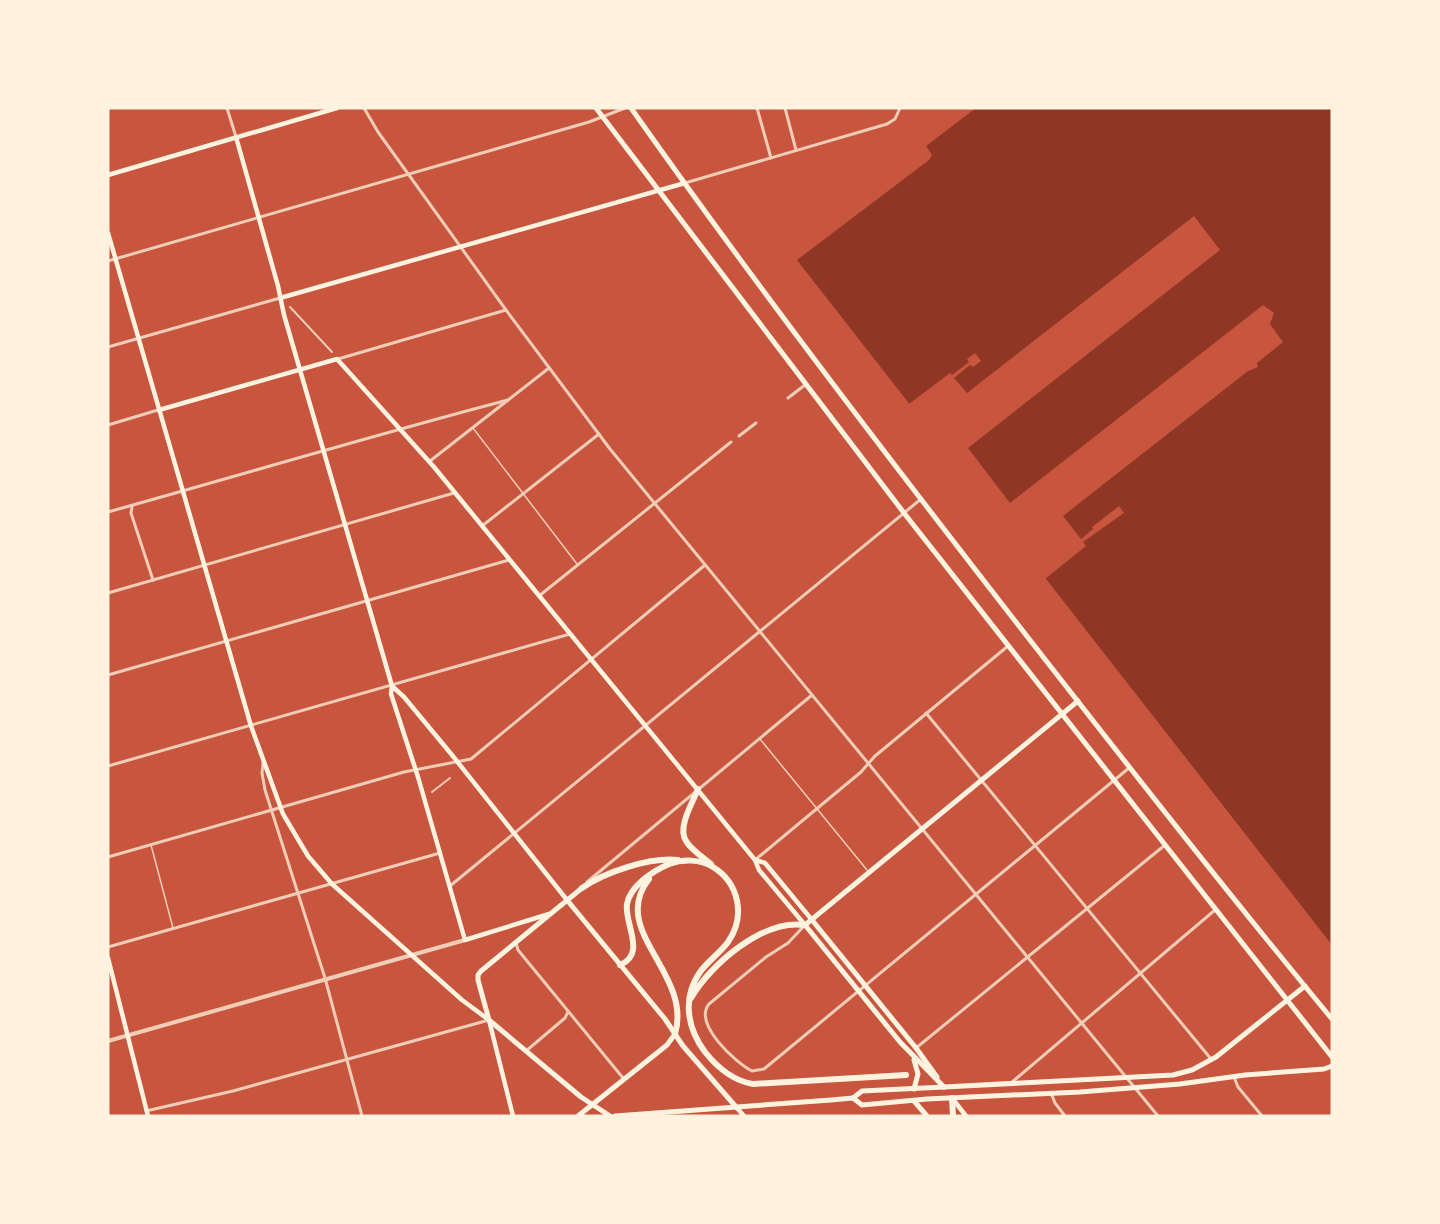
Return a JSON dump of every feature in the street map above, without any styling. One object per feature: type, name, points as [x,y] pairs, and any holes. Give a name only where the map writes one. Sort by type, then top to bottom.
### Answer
[{"type":"highway","points":[[698,789],[684,825],[684,837],[730,883],[736,895],[738,909],[736,925],[728,941],[697,978],[691,990],[688,1004],[690,1025],[703,1049],[722,1069],[747,1083],[765,1084],[906,1075]]},
{"type":"highway","points":[[582,888],[600,878],[648,862],[669,859],[704,863],[721,873]]},
{"type":"highway","points":[[620,965],[629,960],[634,952],[627,915],[628,900],[639,884],[668,865],[682,861]]},
{"type":"highway","points":[[656,872],[640,894],[638,920],[673,989],[677,1022],[675,1034]]},
{"type":"highway","points":[[688,1004],[710,973],[747,941],[782,927],[805,925]]},
{"type":"highway","points":[[952,1098],[953,1116]]},
{"type":"main road","points":[[108,175],[337,108]]},
{"type":"main road","points":[[596,108],[904,513],[1332,1058]]},
{"type":"main road","points":[[631,108],[921,499],[1130,767],[1332,1019]]},
{"type":"main road","points":[[236,137],[300,370],[392,686],[390,694],[416,770],[465,940],[549,914]]},
{"type":"main road","points":[[280,298],[685,183]]},
{"type":"main road","points":[[108,233],[251,726],[280,808],[298,841],[332,884],[464,1002],[592,1105],[610,1116]]},
{"type":"main road","points":[[159,410],[337,359],[429,461],[698,789],[755,860],[759,870],[858,991],[910,1053],[944,1087]]},
{"type":"main road","points":[[392,686],[404,696],[513,834],[744,1116]]},
{"type":"main road","points":[[805,925],[1078,701]]},
{"type":"main road","points":[[755,860],[765,863],[812,920],[916,1048],[966,1116]]},
{"type":"main road","points":[[513,1116],[478,975],[582,888]]},
{"type":"main road","points":[[108,958],[147,1113]]},
{"type":"main road","points":[[615,1116],[683,1114],[853,1098],[862,1091],[1127,1079],[1179,1074],[1212,1059],[1305,986]]},
{"type":"main road","points":[[578,1116],[667,1045],[675,1034]]},
{"type":"main road","points":[[910,1053],[918,1074],[914,1089]]},
{"type":"main road","points":[[853,1098],[862,1105],[1134,1088],[1234,1076],[1324,1069],[1332,1066]]},
{"type":"main road","points":[[914,1101],[927,1116]]},
{"type":"street","points":[[227,108],[236,137]]},
{"type":"street","points":[[364,108],[378,132],[461,248],[599,434],[1158,1116]]},
{"type":"street","points":[[108,261],[603,117],[625,108]]},
{"type":"street","points":[[757,108],[771,158]]},
{"type":"street","points":[[785,108],[796,150]]},
{"type":"street","points":[[685,183],[893,121],[900,108]]},
{"type":"street","points":[[108,347],[280,298]]},
{"type":"street","points":[[290,307],[332,352]]},
{"type":"street","points":[[337,359],[506,310]]},
{"type":"street","points":[[429,461],[549,368]]},
{"type":"street","points":[[788,398],[805,385]]},
{"type":"street","points":[[108,512],[324,452],[400,428],[508,400]]},
{"type":"street","points":[[108,425],[159,410]]},
{"type":"street","points":[[739,436],[756,423]]},
{"type":"street","points":[[482,526],[599,434]]},
{"type":"street","points":[[539,596],[731,442]]},
{"type":"street","points":[[108,593],[454,493]]},
{"type":"street","points":[[450,886],[921,499]]},
{"type":"street","points":[[133,505],[131,513],[153,580]]},
{"type":"street","points":[[108,675],[509,560]]},
{"type":"street","points":[[108,857],[416,770],[473,757],[705,565]]},
{"type":"street","points":[[108,766],[570,634]]},
{"type":"street","points":[[755,860],[926,713],[1008,646]]},
{"type":"street","points":[[582,888],[598,872],[812,694]]},
{"type":"street","points":[[926,713],[1212,1059]]},
{"type":"street","points":[[263,763],[264,784],[271,811],[325,978],[362,1116]]},
{"type":"street","points":[[805,925],[789,943],[766,957],[709,1004],[705,1010],[704,1016],[710,1031],[741,1064],[755,1071],[764,1069],[1130,767]]},
{"type":"street","points":[[432,792],[450,778]]},
{"type":"street","points":[[916,1048],[1165,845]]},
{"type":"street","points":[[108,947],[440,853]]},
{"type":"street","points":[[1010,1084],[1215,910]]},
{"type":"street","points":[[108,1041],[465,940]]},
{"type":"street","points":[[516,942],[516,948],[624,1080]]},
{"type":"street","points":[[526,1051],[565,1018],[568,1012]]},
{"type":"street","points":[[147,1113],[489,1020]]},
{"type":"street","points":[[1234,1076],[1238,1087],[1263,1116]]},
{"type":"street","points":[[1052,1093],[1055,1103],[1065,1116]]},
{"type":"lane","points":[[472,427],[577,564]]},
{"type":"lane","points":[[759,738],[870,873]]},
{"type":"lane","points":[[151,845],[173,929]]},
{"type":"shaded area","points":[[976,108],[1332,108],[1332,945],[797,260],[929,160],[932,155],[926,146]]},
{"type":"pier","points":[[1194,216],[1220,250],[968,448],[1010,503],[1263,305],[1274,313],[1270,324],[1283,342],[1257,363],[1258,367],[1248,371],[1063,516],[1081,539],[1093,529],[1092,527],[1119,506],[1124,513],[1083,542],[1086,546],[1045,579],[909,404],[950,373],[952,375],[969,362],[967,359],[975,353],[981,361],[973,367],[970,365],[954,378],[967,393]]}]
